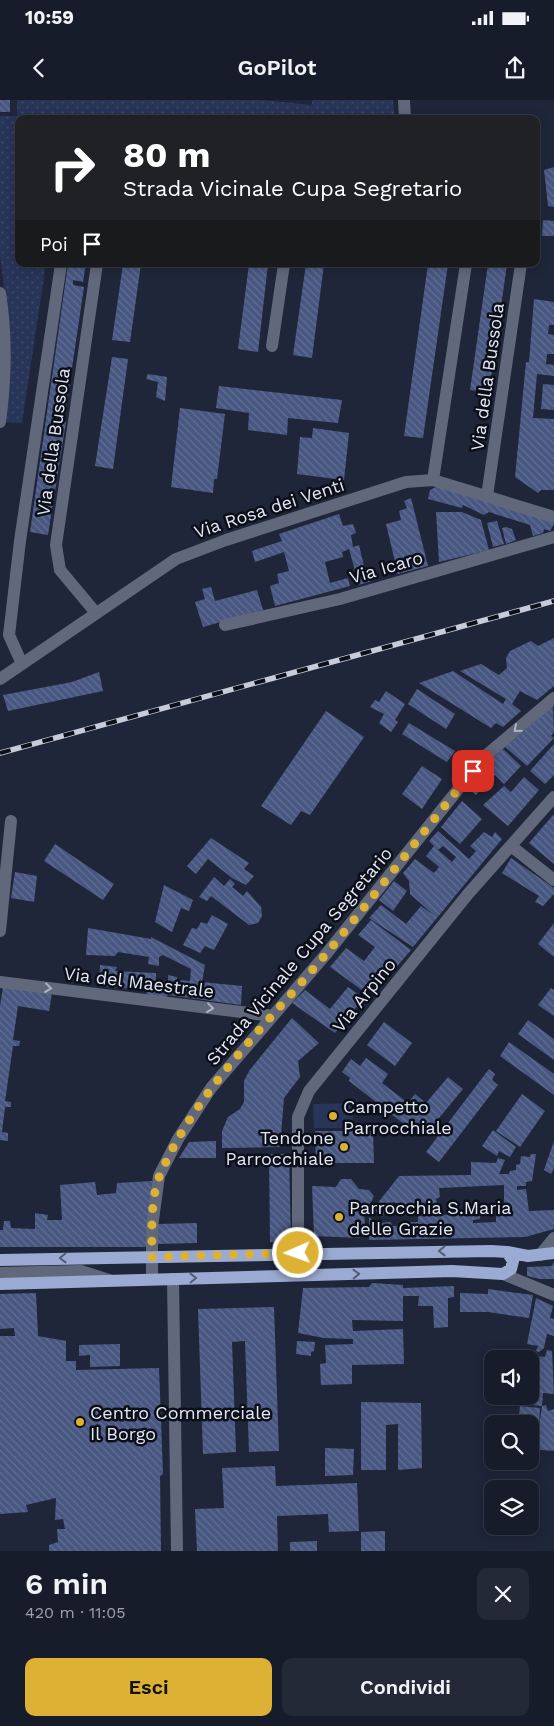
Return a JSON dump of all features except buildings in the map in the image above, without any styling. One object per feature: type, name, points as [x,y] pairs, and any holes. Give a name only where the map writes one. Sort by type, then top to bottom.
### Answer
[{"type":"main road","points":[[452,1271],[466,1261],[462,1251]]},
{"type":"main road","points":[[0,1260],[462,1251],[508,1252],[534,1255],[554,1254]]},
{"type":"main road","points":[[487,1272],[483,1268],[481,1259],[484,1254],[490,1251]]},
{"type":"main road","points":[[508,1252],[512,1256],[509,1270]]},
{"type":"main road","points":[[0,1284],[452,1271],[487,1272],[509,1270],[534,1255]]},
{"type":"street","points":[[404,100],[405,115]]},
{"type":"street","points":[[22,664],[10,635],[20,541],[61,267]]},
{"type":"street","name":"Via della Bussola","points":[[96,613],[60,570],[56,545],[98,267]]},
{"type":"street","points":[[272,346],[284,267]]},
{"type":"street","points":[[433,480],[466,267]]},
{"type":"street","name":"Via della Bussola","points":[[487,496],[521,267]]},
{"type":"street","points":[[0,293],[6,327],[5,384],[0,422]]},
{"type":"street","name":"Via Rosa dei Venti","points":[[0,679],[176,558],[406,482],[433,480],[554,517]]},
{"type":"street","name":"Via Icaro","points":[[225,625],[340,599],[554,537]]},
{"type":"street","name":"Strada Vicinale Cupa Segretario","points":[[152,1279],[152,1227],[159,1176],[178,1139],[211,1088],[327,953],[484,758],[554,698]]},
{"type":"street","name":"Via Arpino","points":[[298,1253],[298,1117],[309,1090],[468,894],[554,797]]},
{"type":"street","points":[[0,932],[10,821]]},
{"type":"street","points":[[511,846],[554,880]]},
{"type":"street","name":"Via del Maestrale","points":[[0,982],[273,1016]]},
{"type":"street","points":[[534,1255],[554,1238]]},
{"type":"street","points":[[81,1271],[112,1258]]},
{"type":"street","points":[[509,1270],[526,1285],[554,1295]]},
{"type":"street","points":[[0,1273],[81,1271],[109,1280]]},
{"type":"street","points":[[172,1279],[177,1551]]},
{"type":"shaded area","points":[[17,100],[264,100],[311,105],[313,100],[393,100],[395,115],[17,115]]},
{"type":"shaded area","points":[[0,116],[15,116],[15,267],[46,267],[22,423],[4,422],[8,318],[0,256]]},
{"type":"shaded area","name":"Campetto Parrocchiale","points":[[353,1103],[353,1128],[314,1128],[313,1104]]},
{"type":"railway","points":[[0,753],[554,601]]},
{"type":"place","name":"Campetto Parrocchiale","points":[[333,1116]]},
{"type":"place","name":"Tendone Parrocchiale","points":[[344,1147]]},
{"type":"place","name":"Parrocchia S.Maria delle Grazie","points":[[339,1217]]},
{"type":"place","name":"Centro Commerciale Il Borgo","points":[[80,1422]]},
{"type":"route","points":[[298,1253],[152,1257],[152,1227],[159,1176],[178,1139],[211,1088],[327,953],[473,771]]}]
